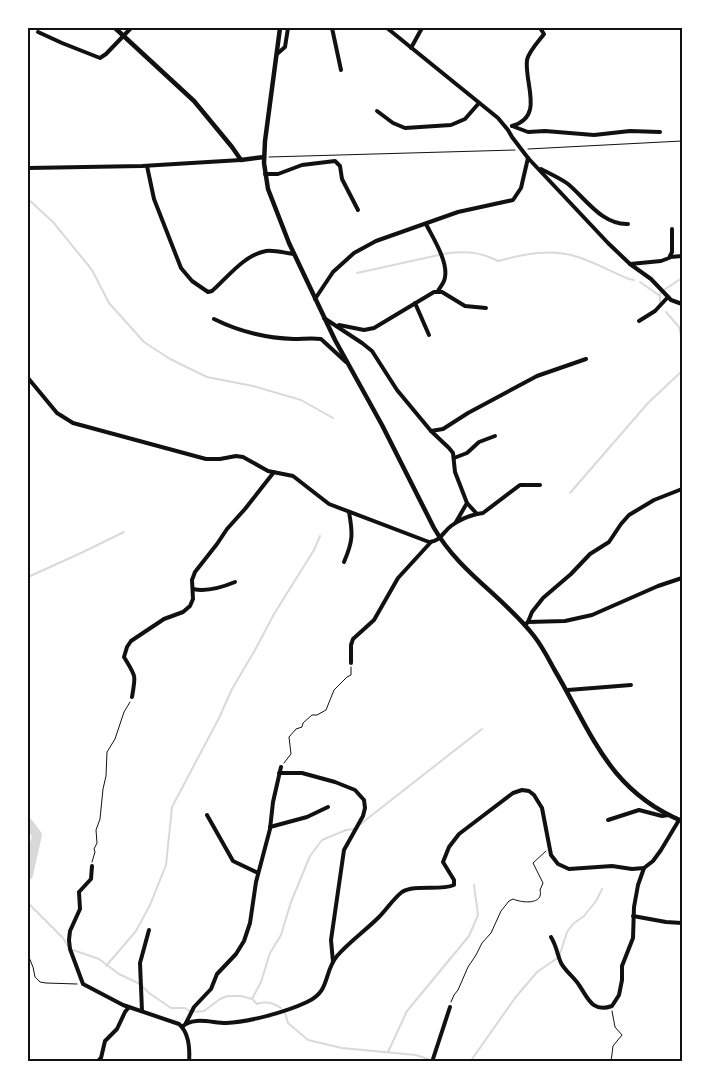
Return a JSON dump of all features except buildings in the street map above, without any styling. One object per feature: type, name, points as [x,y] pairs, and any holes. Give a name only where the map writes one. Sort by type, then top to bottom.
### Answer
[{"type":"street","points":[[115,28],[194,101],[237,152],[241,160]]},
{"type":"street","points":[[38,32],[100,58],[131,28]]},
{"type":"street","points":[[280,28],[264,157],[265,174],[272,201],[324,318],[440,538],[461,565],[526,623],[568,690],[597,747],[611,768],[643,799],[681,821],[653,861],[644,868],[638,885],[633,916],[632,940],[622,966],[619,995],[612,1006],[600,1007],[587,999],[579,984],[562,964],[556,945],[551,937]]},
{"type":"street","points":[[277,54],[285,47],[288,28]]},
{"type":"street","points":[[332,28],[341,70]]},
{"type":"street","points":[[387,28],[506,127],[528,158],[603,238],[630,264],[651,279],[668,297],[681,303]]},
{"type":"street","points":[[411,48],[422,28]]},
{"type":"street","points":[[506,127],[522,122],[531,109],[528,58],[544,34],[540,28]]},
{"type":"street","points":[[377,111],[393,123],[405,128],[451,125],[465,119],[479,103]]},
{"type":"street","points":[[512,126],[528,132],[594,135],[630,131],[660,132]]},
{"type":"street","points":[[28,168],[147,166],[264,157]]},
{"type":"street","points":[[315,299],[333,272],[354,254],[376,241],[477,206],[513,200],[521,188],[528,158]]},
{"type":"street","points":[[265,174],[278,174],[302,165],[337,162],[340,166],[342,179],[358,210]]},
{"type":"street","points":[[147,166],[152,194],[181,268],[192,282],[204,291],[212,291],[241,264],[260,253],[269,251],[294,254]]},
{"type":"street","points":[[539,168],[563,181],[606,218],[617,224],[628,224]]},
{"type":"street","points":[[334,324],[369,330],[382,324],[427,295],[438,291],[444,281],[445,273],[441,254],[426,224]]},
{"type":"street","points":[[670,257],[672,252],[672,229]]},
{"type":"street","points":[[630,264],[661,261],[670,257],[682,256]]},
{"type":"street","points":[[438,291],[465,306],[486,308]]},
{"type":"street","points":[[638,321],[656,311],[668,297]]},
{"type":"street","points":[[414,303],[429,335]]},
{"type":"street","points":[[214,318],[236,330],[254,335],[321,340],[348,364]]},
{"type":"street","points":[[324,318],[372,351],[397,390],[431,431],[449,448],[454,458],[455,472],[467,503],[477,514]]},
{"type":"street","points":[[431,431],[443,429],[468,413],[537,376],[586,359]]},
{"type":"street","points":[[28,378],[58,413],[77,425],[206,459],[243,457],[265,470],[293,476],[326,502],[431,542]]},
{"type":"street","points":[[454,458],[467,453],[479,442],[495,436]]},
{"type":"street","points":[[132,697],[136,680],[124,657],[128,645],[164,619],[188,609],[193,599],[194,589],[192,580],[195,572],[227,529],[245,510],[274,472]]},
{"type":"street","points":[[351,663],[352,641],[374,620],[390,588],[431,542],[440,538],[454,524],[468,516],[483,513],[520,485],[540,485]]},
{"type":"street","points":[[526,623],[543,598],[571,574],[590,554],[609,542],[629,515],[654,500],[682,489]]},
{"type":"street","points":[[454,524],[467,503]]},
{"type":"street","points":[[344,562],[351,546],[352,538],[349,512]]},
{"type":"street","points":[[526,623],[565,621],[592,615],[658,586],[682,578]]},
{"type":"street","points":[[194,589],[225,586],[235,582]]},
{"type":"street","points":[[568,690],[631,685]]},
{"type":"street","points":[[189,1062],[188,1041],[184,1025],[194,1007],[211,989],[217,974],[242,945],[250,923],[258,873],[270,827],[273,802],[281,768]]},
{"type":"street","points":[[279,773],[302,773],[335,782],[355,790],[364,800],[363,816],[346,845],[343,855],[331,940],[333,962]]},
{"type":"street","points":[[92,866],[91,879],[79,892],[80,909],[70,931],[70,949],[83,984],[113,1000],[184,1025],[195,1021],[239,1021],[272,1014],[299,1005],[315,997],[321,992],[333,962],[403,892],[411,889],[454,885],[455,881],[443,862],[449,846],[459,834],[513,793],[522,790],[528,791],[540,803],[546,825],[548,850],[558,864],[569,869],[612,866],[632,869],[644,868]]},
{"type":"street","points":[[270,827],[307,817],[328,807]]},
{"type":"street","points":[[608,820],[634,811],[647,811],[662,816],[669,815]]},
{"type":"street","points":[[207,816],[233,861],[258,873]]},
{"type":"street","points":[[633,916],[682,923]]},
{"type":"street","points":[[142,1011],[140,963],[149,930]]},
{"type":"street","points":[[97,1062],[101,1058],[105,1041],[117,1029],[129,1006]]},
{"type":"street","points":[[432,1062],[450,1007]]},
{"type":"path","points":[[264,157],[522,150],[682,140]]},
{"type":"path","points":[[281,768],[291,754],[289,737],[296,729],[302,727],[303,723],[312,715],[317,715],[326,710],[334,690],[346,677],[351,675],[351,663]]},
{"type":"path","points":[[92,866],[94,849],[97,843],[96,830],[100,819],[106,776],[106,755],[132,697]]},
{"type":"path","points":[[450,1007],[463,975],[482,943],[491,934],[501,911],[509,901],[513,899],[520,902],[534,902],[540,897],[543,883],[533,863],[548,850]]},
{"type":"path","points":[[28,955],[35,978],[40,982],[46,984],[83,984]]},
{"type":"path","points":[[611,1062],[613,1046],[622,1036],[613,1023],[612,1006]]},
{"type":"waterway","points":[[28,199],[53,222],[92,270],[109,303],[144,342],[170,359],[207,377],[253,386],[301,400],[333,418]]},
{"type":"waterway","points":[[357,273],[448,253],[474,253],[498,261],[528,254],[548,252],[578,257],[634,280]]},
{"type":"waterway","points":[[664,290],[682,278]]},
{"type":"waterway","points":[[640,282],[660,296]]},
{"type":"waterway","points":[[660,293],[660,304]]},
{"type":"waterway","points":[[666,312],[679,327],[682,340]]},
{"type":"waterway","points":[[570,493],[648,403],[682,371]]},
{"type":"waterway","points":[[28,577],[124,532]]},
{"type":"waterway","points":[[106,966],[136,931],[150,905],[166,865],[172,807],[219,718],[232,689],[274,614],[314,550],[320,536]]},
{"type":"waterway","points":[[358,826],[482,729]]},
{"type":"waterway","points":[[28,823],[37,835],[28,875]]},
{"type":"waterway","points":[[252,999],[261,982],[270,953],[281,935],[291,902],[310,856],[322,840],[346,830],[355,829]]},
{"type":"waterway","points":[[388,1052],[407,1011],[469,936],[478,915],[474,885]]},
{"type":"waterway","points":[[470,1062],[515,998],[537,972],[559,957],[567,932],[573,924],[584,916],[596,901],[602,889]]},
{"type":"waterway","points":[[28,903],[63,938],[70,949],[99,959],[119,974],[140,984],[149,993],[171,1008],[185,1008],[191,1012],[204,1011],[220,999],[228,996],[241,996],[252,999],[257,1004],[270,1003],[281,1008]]},
{"type":"waterway","points":[[285,1013],[288,1023],[308,1040],[342,1048],[416,1055],[431,1060]]}]
